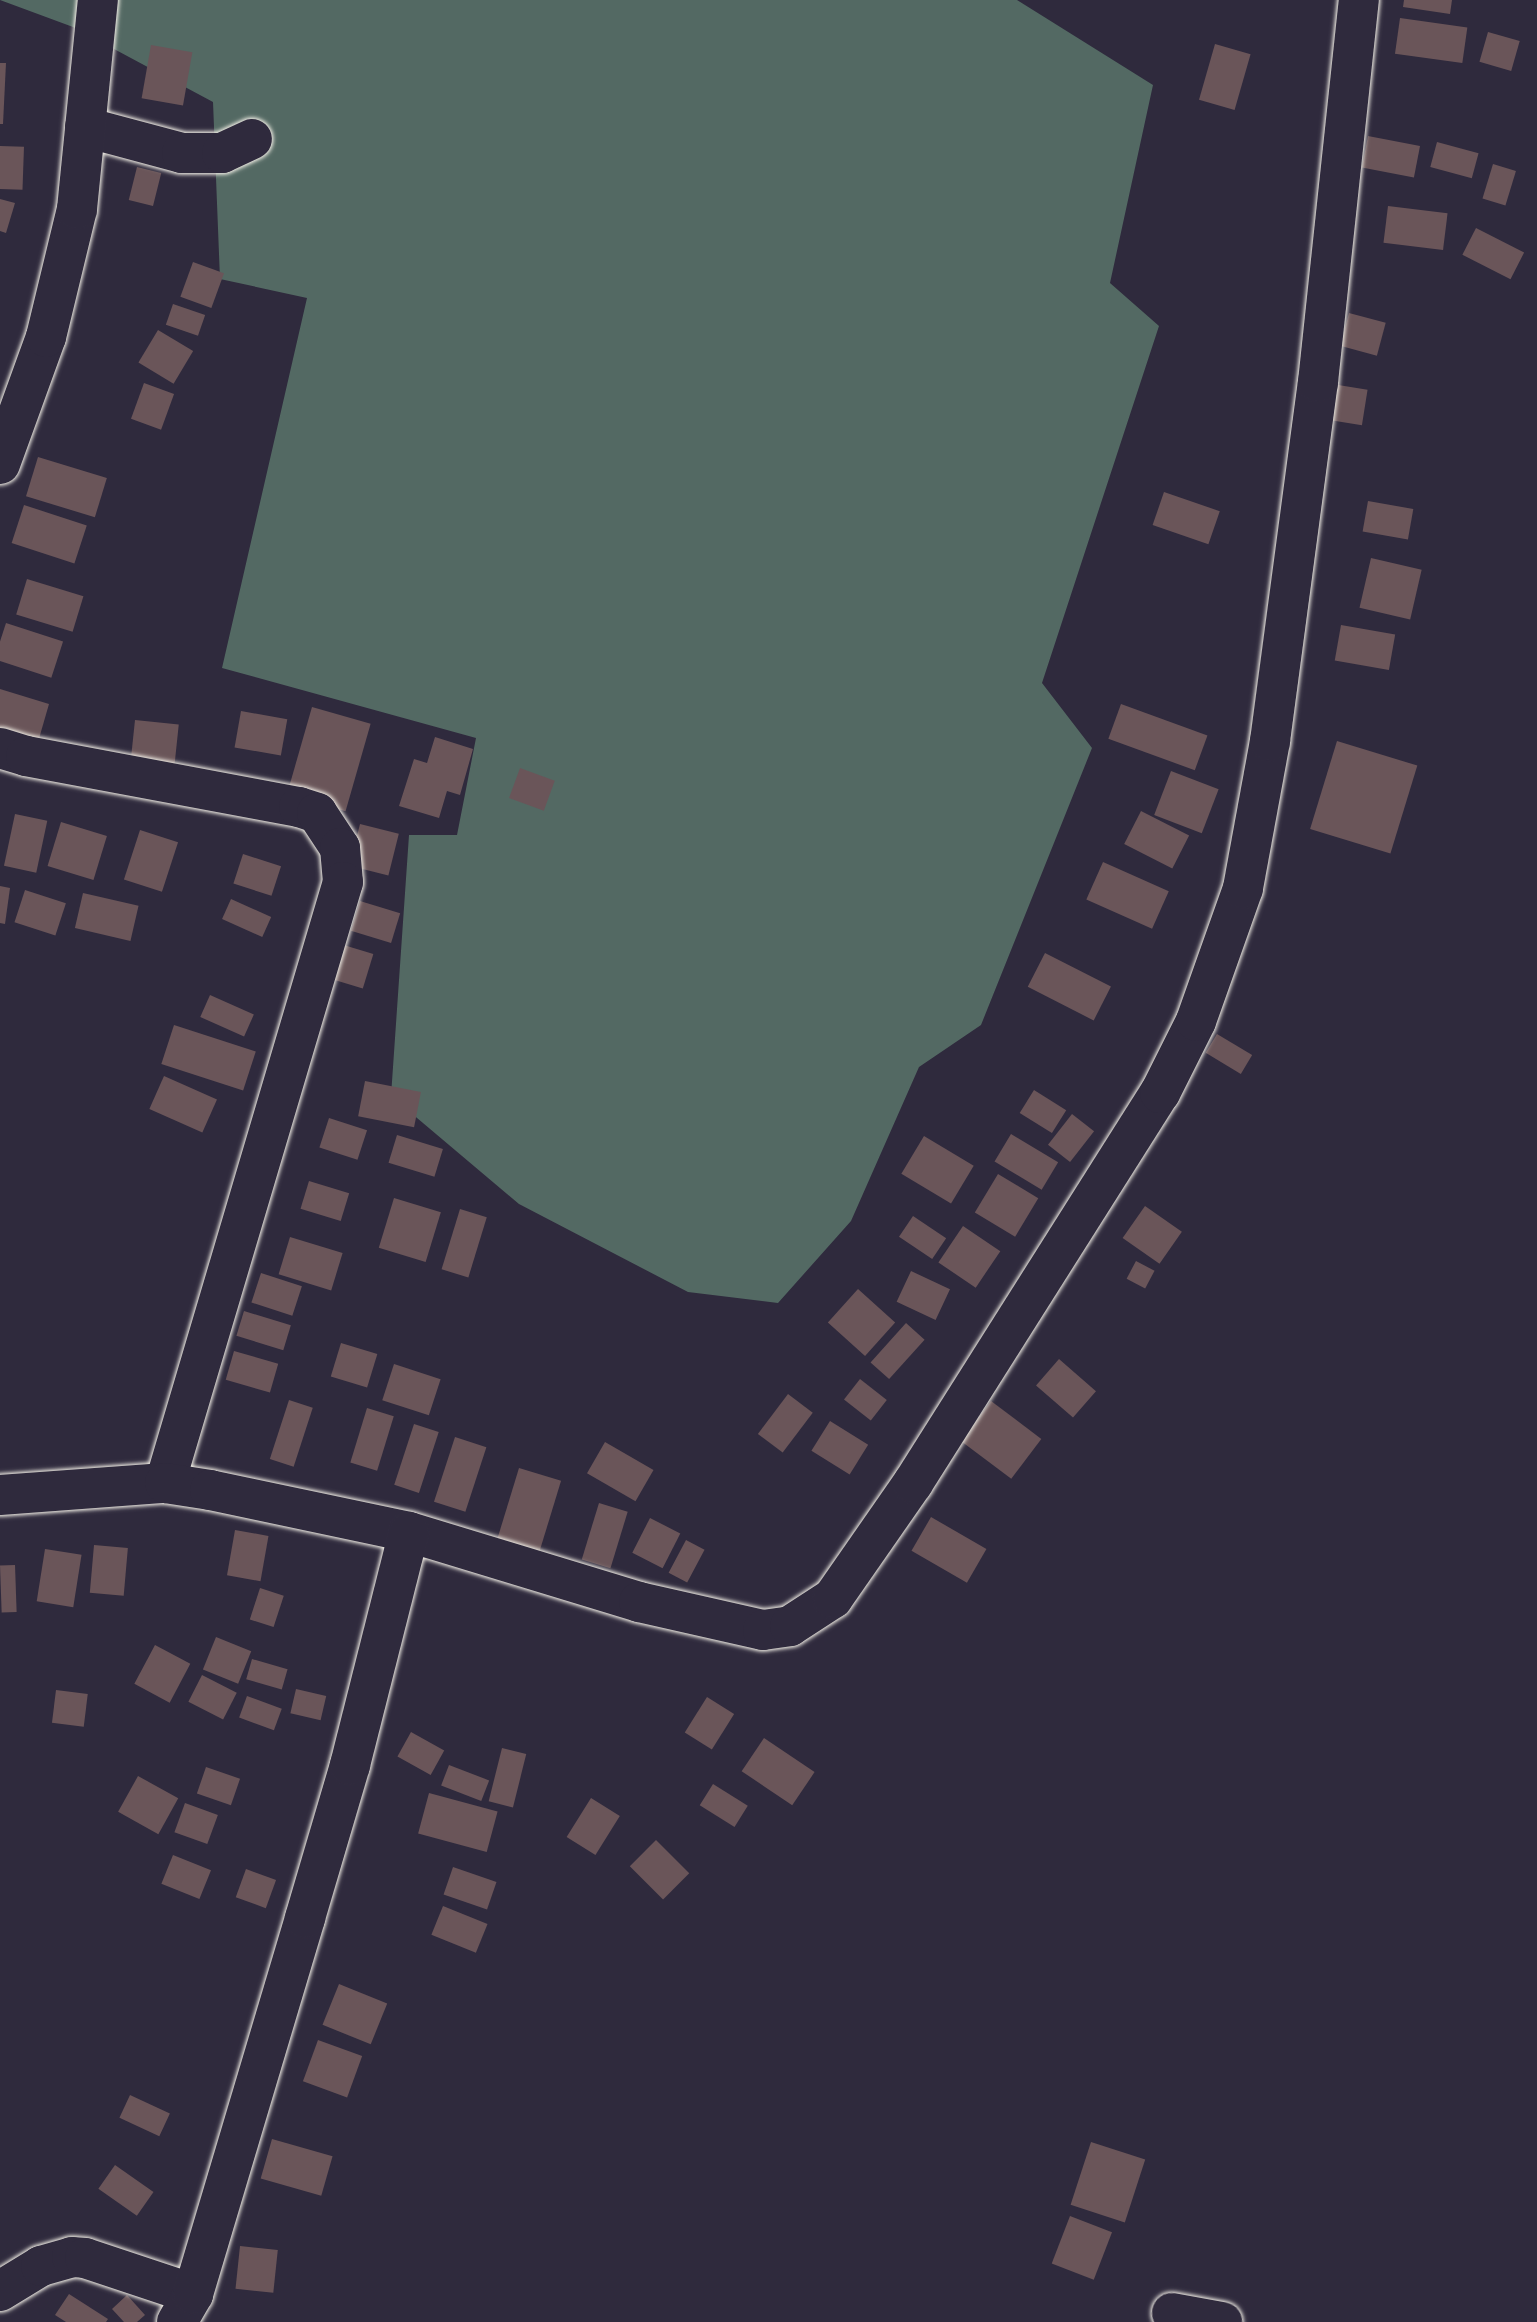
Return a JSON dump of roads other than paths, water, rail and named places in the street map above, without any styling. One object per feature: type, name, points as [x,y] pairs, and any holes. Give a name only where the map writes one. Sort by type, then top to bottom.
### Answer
[{"type":"street","points":[[0,464],[46,337],[77,209],[98,0]]},
{"type":"street","points":[[0,1495],[165,1483],[409,1532],[639,1602],[763,1630],[790,1626],[833,1598],[913,1483],[1144,1118],[1196,1021],[1243,888],[1270,741],[1318,382],[1359,0]]},
{"type":"street","points":[[85,127],[182,153],[222,153],[252,139]]},
{"type":"street","points":[[0,748],[26,756],[299,807],[317,813],[340,848],[343,882],[165,1483]]},
{"type":"street","points":[[0,2291],[41,2266],[72,2257],[85,2258],[185,2308],[350,1765],[409,1532]]},
{"type":"street","points":[[1172,2313],[1222,2322]]}]
